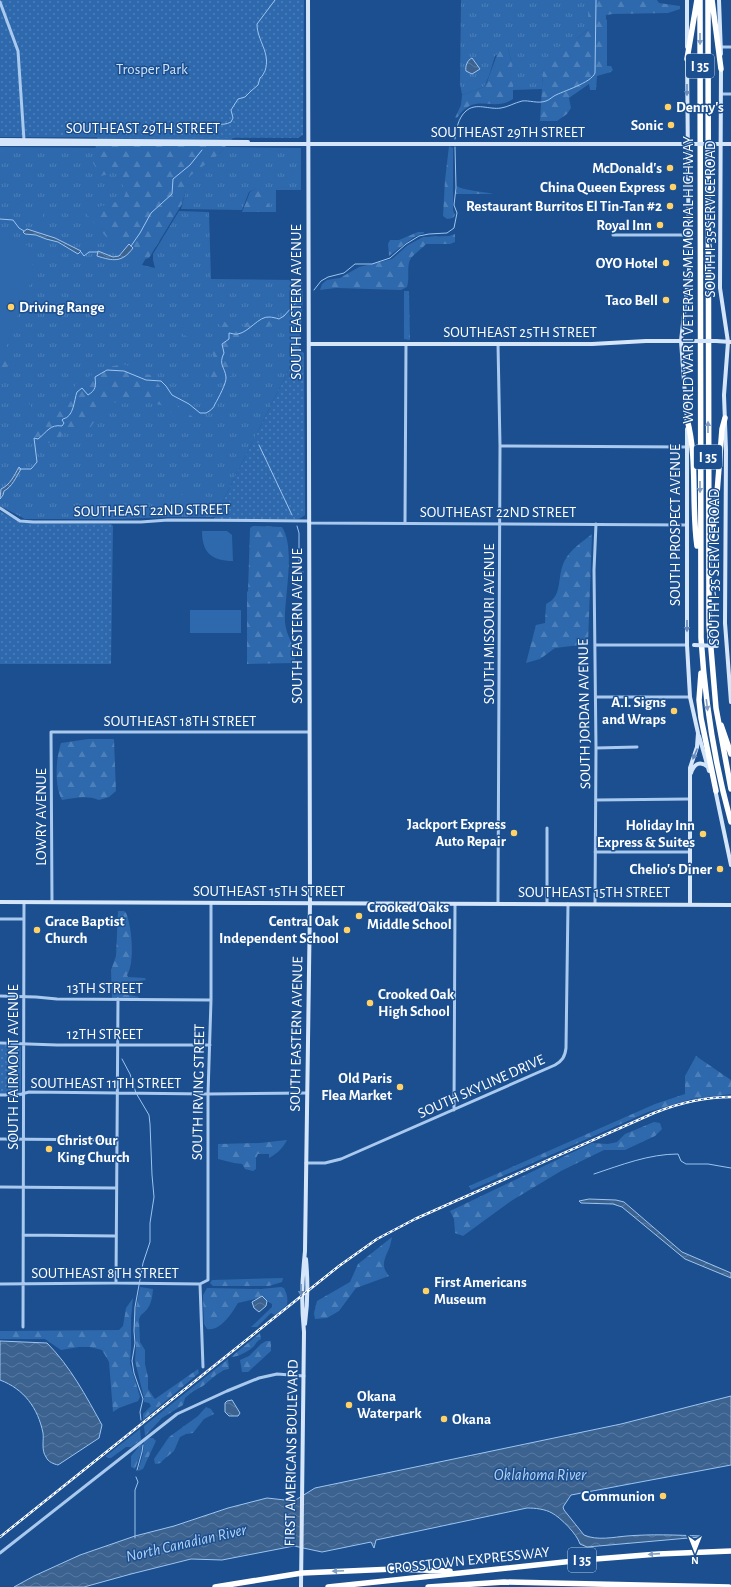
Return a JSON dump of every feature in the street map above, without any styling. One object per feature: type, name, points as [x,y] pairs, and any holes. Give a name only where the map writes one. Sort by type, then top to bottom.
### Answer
[{"type":"highway","points":[[687,59],[699,0]]},
{"type":"highway","name":"WORLD WAR I VETERANS MEMORIAL HIGHWAY","points":[[699,0],[700,563],[702,652],[711,732],[725,801],[731,822]]},
{"type":"highway","name":"WORLD WAR I VETERANS MEMORIAL HIGHWAY","points":[[708,0],[708,564],[710,652],[716,708],[731,789]]},
{"type":"highway","points":[[712,0],[722,68]]},
{"type":"highway","points":[[708,564],[716,506],[722,429],[728,418]]},
{"type":"highway","points":[[687,419],[691,434],[694,526],[700,563]]},
{"type":"highway","points":[[702,652],[699,700],[704,734],[716,790]]},
{"type":"highway","points":[[716,708],[731,754]]},
{"type":"highway","name":"CROSSTOWN EXPRESSWAY","points":[[328,1587],[629,1556],[731,1551]]},
{"type":"highway","points":[[215,1587],[302,1573],[394,1569],[470,1572]]},
{"type":"highway","points":[[477,1587],[504,1582]]},
{"type":"highway","name":"CROSSTOWN EXPRESSWAY","points":[[428,1587],[504,1582],[729,1587]]},
{"type":"main road","name":"SOUTH EASTERN AVENUE","points":[[304,1332],[301,1282],[305,1251],[310,902],[308,0]]},
{"type":"main road","name":"SOUTH PROSPECT AVENUE","points":[[687,0],[687,144],[689,235],[688,283],[681,341],[688,447],[687,645],[690,696],[698,734],[697,747],[690,764],[690,904]]},
{"type":"main road","name":"SOUTH I-35 SERVICE ROAD","points":[[719,0],[722,68],[720,288],[729,342],[724,395],[728,418],[726,482],[728,524],[724,601],[731,702]]},
{"type":"main road","name":"SOUTHEAST 29TH STREET","points":[[0,140],[24,142]]},
{"type":"main road","name":"SOUTHEAST 29TH STREET","points":[[0,144],[24,142],[226,140],[308,144],[731,144]]},
{"type":"main road","name":"SOUTHEAST 25TH STREET","points":[[309,344],[592,344],[681,341],[729,342]]},
{"type":"main road","points":[[687,645],[726,647]]},
{"type":"main road","points":[[698,734],[716,790],[731,865]]},
{"type":"main road","points":[[691,773],[693,767],[697,764],[703,764],[709,768]]},
{"type":"main road","name":"SOUTHEAST 15TH STREET","points":[[0,902],[731,904]]},
{"type":"main road","name":"FIRST AMERICANS BOULEVARD","points":[[301,1587],[304,1440],[304,1332]]},
{"type":"street","points":[[0,2],[18,51],[24,142]]},
{"type":"street","points":[[721,47],[731,47]]},
{"type":"street","points":[[722,94],[731,94]]},
{"type":"street","points":[[613,235],[689,235]]},
{"type":"street","points":[[405,523],[406,344]]},
{"type":"street","name":"SOUTH MISSOURI AVENUE","points":[[498,344],[500,446],[500,743],[498,904]]},
{"type":"street","points":[[500,446],[688,447]]},
{"type":"street","points":[[726,482],[731,482]]},
{"type":"street","name":"SOUTHEAST 22ND STREET","points":[[0,508],[20,521],[33,522],[140,522],[168,520],[499,524],[687,524]]},
{"type":"street","name":"SOUTH JORDAN AVENUE","points":[[595,904],[596,697],[594,570],[596,524]]},
{"type":"street","points":[[595,645],[687,645]]},
{"type":"street","points":[[726,647],[731,647]]},
{"type":"street","points":[[596,697],[690,696]]},
{"type":"street","name":"SOUTHEAST 18TH STREET","points":[[51,732],[309,732]]},
{"type":"street","name":"LOWRY AVENUE","points":[[51,732],[52,902]]},
{"type":"street","points":[[596,748],[637,747]]},
{"type":"street","points":[[596,800],[690,799]]},
{"type":"street","points":[[547,828],[548,904]]},
{"type":"street","points":[[596,852],[690,852]]},
{"type":"street","name":"SOUTH FAIRMONT AVENUE","points":[[23,1327],[24,902]]},
{"type":"street","name":"SOUTH IRVING STREET","points":[[208,1280],[208,1094],[211,1000],[211,903]]},
{"type":"street","points":[[454,1110],[455,904]]},
{"type":"street","name":"SOUTH SKYLINE DRIVE","points":[[306,1163],[325,1163],[341,1159],[454,1110],[561,1061],[565,1055],[567,1041],[568,904]]},
{"type":"street","points":[[0,919],[24,918]]},
{"type":"street","name":"13TH STREET","points":[[0,996],[24,996],[58,999],[211,1000]]},
{"type":"street","points":[[116,1283],[118,999]]},
{"type":"street","name":"12TH STREET","points":[[0,1043],[23,1045],[210,1045]]},
{"type":"street","name":"SOUTHEAST 11TH STREET","points":[[0,1095],[18,1095],[29,1092],[208,1094],[307,1093]]},
{"type":"street","points":[[0,1140],[116,1140]]},
{"type":"street","points":[[0,1188],[116,1188]]},
{"type":"street","points":[[23,1235],[116,1236]]},
{"type":"street","name":"SOUTHEAST 8TH STREET","points":[[0,1284],[200,1284],[208,1280]]},
{"type":"street","points":[[200,1284],[203,1367]]},
{"type":"street","points":[[0,1553],[177,1414],[259,1378],[277,1374],[304,1376]]},
{"type":"green space","name":"Trosper Park","points":[[0,0],[304,0],[303,135],[298,138],[0,137]]},
{"type":"green space","points":[[154,0],[161,0],[246,123],[219,154],[190,176],[182,204],[149,258],[134,262],[117,241],[107,238],[84,211],[123,200],[126,192],[116,172],[101,176],[93,163],[99,128]]},
{"type":"green space","points":[[461,0],[588,0],[588,29],[543,70],[542,89],[513,90],[513,68],[508,48],[495,56],[484,87],[462,95],[460,84]]},
{"type":"green space","points":[[588,0],[657,0],[659,3],[680,6],[680,9],[668,13],[606,15],[607,66],[611,66],[613,70],[597,76],[596,90],[590,90],[589,84],[569,98],[571,108],[567,114],[557,121],[540,121],[543,70],[566,37],[577,39],[588,29]]},
{"type":"green space","points":[[508,48],[513,68],[513,99],[506,103],[477,104],[464,110],[457,118],[455,118],[461,105],[462,95],[484,87],[499,49]]},
{"type":"green space","points":[[449,146],[453,148],[453,210],[455,215],[453,218],[447,219],[443,216]]},
{"type":"green space","points":[[0,147],[126,148],[219,154],[225,147],[301,148],[301,190],[276,190],[276,212],[271,210],[257,188],[249,192],[242,210],[181,209],[186,190],[142,265],[155,268],[153,254],[179,211],[209,212],[211,279],[302,280],[303,300],[299,349],[215,517],[25,519],[0,506]]},
{"type":"green space","points":[[0,171],[7,171],[8,177],[0,180]]},
{"type":"green space","points":[[457,186],[468,190],[493,194],[456,194]]},
{"type":"green space","points":[[256,188],[265,189],[267,191],[268,203],[276,212],[242,212],[250,192]]},
{"type":"green space","points":[[26,199],[24,210],[15,210],[16,206]]},
{"type":"green space","points":[[37,210],[41,212],[43,216],[41,220],[37,222],[33,220],[31,216],[33,212]]},
{"type":"green space","points":[[418,232],[424,233],[414,237],[389,256],[388,244],[390,240],[399,240]]},
{"type":"green space","name":"Driving Range","points":[[0,233],[28,246],[34,273],[8,341],[4,358],[0,362]]},
{"type":"green space","points":[[455,234],[455,242],[450,244],[426,244],[411,258],[407,287],[401,290],[336,288],[320,290],[322,284],[327,280],[340,278],[359,267],[392,259],[408,245],[423,237],[449,236]]},
{"type":"green space","points":[[84,279],[88,279],[92,285],[88,291],[84,291],[80,287],[80,283]]},
{"type":"green space","points":[[404,291],[409,291],[410,340],[404,339]]},
{"type":"green space","points":[[270,294],[275,294],[278,297],[278,302],[275,305],[267,299]]},
{"type":"green space","points":[[277,313],[277,322],[267,327],[253,330],[247,336],[236,341],[230,354],[233,372],[231,376],[209,378],[208,370],[215,366],[212,350],[225,332],[218,323],[225,322],[230,327],[234,322],[238,330],[251,320]]},
{"type":"green space","points":[[181,328],[193,328],[195,331],[193,335],[188,337],[180,331]]},
{"type":"green space","points":[[0,344],[9,363],[0,378]]},
{"type":"green space","points":[[299,349],[304,353],[305,515],[299,519],[214,519]]},
{"type":"green space","points":[[122,364],[136,368],[139,373],[152,375],[168,398],[194,418],[187,424],[161,405],[138,401],[107,403],[88,431],[69,430],[62,433],[61,439],[41,445],[28,442],[34,426],[62,404],[77,383],[105,368]]},
{"type":"green space","points":[[28,403],[31,406],[30,415],[26,418],[21,413],[23,406]]},
{"type":"green space","points":[[6,429],[10,431],[12,435],[10,439],[6,441],[2,439],[0,435],[2,431]]},
{"type":"green space","points":[[195,432],[199,434],[201,438],[199,442],[195,444],[191,442],[189,438],[191,434]]},
{"type":"green space","points":[[187,491],[193,494],[192,499],[187,503],[180,503],[178,498]]},
{"type":"green space","points":[[0,511],[22,523],[111,524],[113,526],[111,664],[0,664]]},
{"type":"green space","points":[[253,526],[282,527],[286,536],[289,560],[285,622],[287,632],[293,646],[295,663],[247,664],[247,592],[250,528]]},
{"type":"green space","points":[[202,531],[227,531],[232,535],[233,561],[225,561],[209,554],[204,545]]},
{"type":"green space","points":[[592,534],[588,644],[555,648],[540,659],[526,663],[536,625],[545,623],[546,604],[552,600],[558,591],[562,566],[567,556]]},
{"type":"green space","points":[[190,610],[241,610],[241,633],[190,633]]},
{"type":"green space","points":[[88,739],[114,739],[116,791],[109,797],[99,800],[85,797],[62,800],[59,794],[57,780],[58,756],[61,743]]},
{"type":"green space","points":[[118,911],[124,911],[126,913],[130,926],[132,954],[130,969],[127,975],[128,977],[145,978],[146,980],[123,983],[121,989],[123,994],[140,997],[137,998],[112,998],[111,970],[116,956]]},
{"type":"green space","points":[[0,1045],[18,1045],[21,1047],[21,1091],[19,1094],[0,1094]]},
{"type":"green space","points":[[696,1056],[731,1080],[731,1094],[692,1099],[648,1112],[471,1190],[469,1186],[655,1104],[685,1094],[685,1076]]},
{"type":"green space","points":[[654,1122],[660,1123],[662,1129],[655,1136],[625,1150],[604,1150],[561,1171],[511,1201],[463,1236],[455,1233],[454,1219],[450,1211],[592,1143],[608,1144],[617,1142],[625,1134]]},
{"type":"green space","points":[[287,1140],[280,1150],[269,1158],[269,1154],[258,1154],[256,1158],[256,1169],[253,1171],[245,1169],[242,1164],[218,1159],[218,1144],[260,1143]]},
{"type":"green space","points":[[392,1237],[384,1262],[385,1270],[389,1276],[356,1288],[339,1311],[327,1318],[315,1319],[314,1313],[317,1301],[350,1282],[358,1264]]},
{"type":"green space","points":[[283,1278],[282,1282],[269,1286],[213,1286],[210,1283],[212,1280]]},
{"type":"green space","points":[[140,1287],[153,1289],[150,1304],[139,1319],[140,1342],[145,1350],[148,1389],[155,1399],[198,1369],[199,1373],[143,1420],[143,1414],[151,1406],[149,1403],[144,1402],[135,1361],[135,1313]]},
{"type":"green space","points":[[207,1288],[261,1289],[284,1288],[287,1294],[287,1305],[275,1315],[271,1313],[257,1327],[251,1327],[272,1307],[272,1304],[264,1297],[238,1303],[221,1325],[216,1328],[207,1329],[204,1323],[203,1295]]},
{"type":"green space","points":[[133,1298],[130,1363],[140,1397],[138,1401],[119,1408],[113,1412],[109,1362],[102,1350],[90,1347],[79,1347],[61,1350],[45,1339],[0,1339],[0,1331],[119,1330],[123,1326],[126,1308]]},
{"type":"green space","points":[[260,1333],[261,1339],[252,1348],[242,1354],[231,1357]]},
{"type":"green space","points":[[266,1341],[271,1341],[271,1351],[248,1372],[242,1372],[240,1360],[249,1356]]},
{"type":"green space","points":[[228,1359],[229,1369],[224,1370],[203,1386],[192,1392],[185,1398],[183,1405],[162,1418],[145,1436],[144,1426]]},
{"type":"green space","points":[[206,1407],[211,1409],[214,1414],[204,1419],[193,1433],[180,1437],[174,1451],[161,1463],[155,1464],[154,1459],[169,1437],[198,1416]]},
{"type":"green space","points":[[140,1429],[141,1440],[131,1447],[126,1447],[111,1458],[106,1456]]},
{"type":"green space","points":[[149,1438],[153,1438],[156,1441],[143,1469],[138,1471],[143,1454],[144,1441]]},
{"type":"green space","points":[[142,1443],[141,1453],[135,1469],[131,1467],[131,1456]]},
{"type":"water","points":[[472,58],[480,69],[472,74],[466,71],[466,66]]},
{"type":"water","points":[[27,229],[55,238],[81,251],[78,254],[58,242],[36,235],[25,234],[23,232]]},
{"type":"water","points":[[129,244],[133,248],[125,256],[117,260],[97,256],[98,251],[113,257],[119,256]]},
{"type":"water","points":[[19,467],[21,469],[16,478],[4,491],[0,499],[1,489],[9,483]]},
{"type":"water","points":[[589,1199],[616,1200],[624,1202],[682,1252],[731,1273],[731,1278],[685,1259],[622,1207],[613,1204],[581,1203],[579,1201]]},
{"type":"water","points":[[262,1296],[267,1301],[266,1306],[259,1312],[254,1308],[252,1302]]},
{"type":"water","points":[[0,1341],[47,1343],[63,1361],[84,1392],[102,1425],[99,1438],[58,1465],[48,1460],[44,1454],[41,1424],[34,1408],[23,1394],[9,1384],[0,1380]]},
{"type":"water","name":"Oklahoma River","points":[[731,1396],[731,1465],[571,1495],[563,1507],[584,1535],[589,1537],[606,1538],[654,1535],[701,1536],[700,1537],[587,1547],[580,1544],[572,1531],[556,1515],[543,1510],[527,1508],[376,1540],[374,1548],[371,1542],[322,1552],[294,1546],[222,1560],[191,1559],[84,1587],[14,1587],[80,1555],[135,1536],[174,1526],[228,1508],[267,1498],[294,1501],[315,1488],[621,1424]]},
{"type":"water","points":[[232,1400],[240,1413],[238,1416],[229,1416],[225,1412],[225,1403]]},
{"type":"waterway","points":[[203,134],[199,128],[201,124],[224,124],[231,122],[233,118],[231,110],[238,99],[245,97],[258,85],[260,78],[265,71],[266,58],[257,24],[275,0]]},
{"type":"waterway","points":[[455,139],[459,121],[463,114],[470,108],[501,108],[522,101],[543,102],[583,83],[592,77],[595,73],[596,0]]},
{"type":"waterway","points":[[314,290],[321,281],[328,277],[344,273],[355,264],[372,264],[390,258],[406,244],[419,236],[447,233],[454,228],[457,213],[454,205],[456,188],[455,147]]},
{"type":"waterway","points":[[131,246],[151,213],[172,194],[173,179],[190,165],[202,150]]},
{"type":"waterway","points":[[0,219],[13,220],[19,228],[24,231]]},
{"type":"waterway","points":[[81,252],[84,256],[89,252],[98,252]]},
{"type":"waterway","points":[[19,469],[31,469],[37,462],[34,438],[38,439],[54,426],[62,426],[64,423],[62,420],[67,418],[73,408],[77,392],[82,388],[88,395],[91,393],[95,388],[95,377],[107,370],[124,371],[146,380],[161,381],[172,395],[189,404],[200,413],[206,413],[214,407],[225,383],[226,377],[222,363],[224,353],[222,344],[229,339],[229,333],[242,333],[265,317],[279,319],[284,316],[300,298]]},
{"type":"waterway","points":[[259,445],[292,515]]},
{"type":"waterway","points":[[297,526],[299,533],[299,568],[300,572],[303,572]]},
{"type":"waterway","points":[[122,1059],[130,1074],[136,1093],[149,1115],[154,1197],[150,1223],[150,1242],[143,1263],[135,1307],[135,1343],[132,1361],[134,1373],[143,1399],[140,1412],[141,1420]]},
{"type":"waterway","points":[[594,1174],[646,1158],[667,1154],[678,1154],[681,1161],[686,1164],[708,1164],[731,1168]]},
{"type":"waterway","points":[[137,1470],[143,1445]]},
{"type":"waterway","name":"North Canadian River","points":[[135,1538],[135,1490],[138,1482],[136,1477]]},
{"type":"railway","points":[[0,1537],[339,1266],[377,1239],[415,1219],[654,1113],[692,1101],[731,1097]]},
{"type":"place","name":"Denny's","points":[[668,107]]},
{"type":"place","name":"Sonic","points":[[671,125]]},
{"type":"place","name":"McDonald's","points":[[670,168]]},
{"type":"place","name":"China Queen Express","points":[[673,187]]},
{"type":"place","name":"Restaurant Burritos El Tin-Tan #2","points":[[670,206]]},
{"type":"place","name":"Royal Inn","points":[[660,225]]},
{"type":"place","name":"OYO Hotel","points":[[666,263]]},
{"type":"place","name":"Taco Bell","points":[[666,300]]},
{"type":"place","name":"Driving Range","points":[[11,307]]},
{"type":"place","name":"A.I. Signs and Wraps","points":[[674,711]]},
{"type":"place","name":"Jackport Express Auto Repair","points":[[514,833]]},
{"type":"place","name":"Holiday Inn Express & Suites","points":[[703,834]]},
{"type":"place","name":"Chelio's Diner","points":[[720,869]]},
{"type":"place","name":"Crooked Oaks Middle School","points":[[359,916]]},
{"type":"place","name":"Grace Baptist Church","points":[[37,930]]},
{"type":"place","name":"Central Oak Independent School","points":[[347,930]]},
{"type":"place","name":"Crooked Oak High School","points":[[370,1003]]},
{"type":"place","name":"Old Paris Flea Market","points":[[400,1087]]},
{"type":"place","name":"Christ Our King Church","points":[[49,1149]]},
{"type":"place","name":"First Americans Museum","points":[[426,1291]]},
{"type":"place","name":"Okana Waterpark","points":[[349,1405]]},
{"type":"place","name":"Okana","points":[[444,1419]]},
{"type":"place","name":"Communion","points":[[663,1496]]}]
